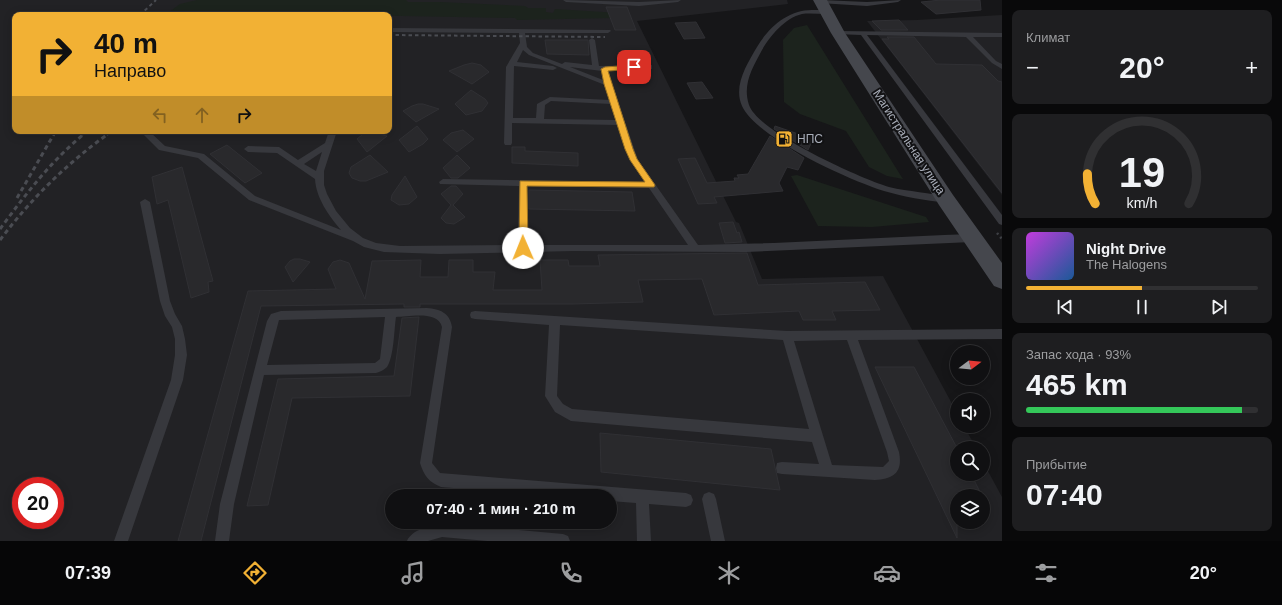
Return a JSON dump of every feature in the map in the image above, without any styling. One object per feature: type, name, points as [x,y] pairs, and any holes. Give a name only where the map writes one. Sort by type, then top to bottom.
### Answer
[{"type":"main road","name":"Магистральная улица","points":[[822,5],[838,33],[946,200],[1002,280]]},
{"type":"lane","points":[[566,0],[638,4],[678,0]]},
{"type":"lane","points":[[898,0],[867,4],[822,5],[804,13],[792,16],[768,35],[763,42],[746,73],[744,99],[750,115],[765,128],[842,172],[895,191],[916,196],[946,200]]},
{"type":"lane","points":[[392,30],[608,31]]},
{"type":"lane","points":[[522,31],[523,44],[527,51],[546,61],[608,84]]},
{"type":"lane","points":[[838,33],[1002,35]]},
{"type":"lane","points":[[863,34],[1002,222]]},
{"type":"lane","points":[[968,35],[994,62],[1002,67]]},
{"type":"lane","points":[[592,40],[596,68]]},
{"type":"lane","points":[[508,143],[510,67],[523,44]]},
{"type":"lane","points":[[546,61],[605,69],[649,67]]},
{"type":"lane","points":[[511,63],[569,70]]},
{"type":"lane","points":[[605,69],[620,123],[634,160],[695,248]]},
{"type":"lane","points":[[540,121],[542,104],[546,100],[614,102]]},
{"type":"lane","points":[[509,120],[620,123]]},
{"type":"lane","points":[[147,134],[162,148],[201,156],[252,198],[358,240],[374,248],[386,250],[486,251],[523,248],[744,248],[972,238]]},
{"type":"lane","points":[[332,134],[319,178],[320,186],[326,202],[343,226],[358,240]]},
{"type":"lane","points":[[299,163],[329,144]]},
{"type":"lane","points":[[248,149],[279,150],[319,178]]},
{"type":"lane","points":[[443,182],[651,185]]},
{"type":"lane","points":[[522,183],[523,248]]},
{"type":"lane","points":[[121,541],[177,380],[181,355],[177,326],[170,316],[165,301],[145,202]]},
{"type":"lane","points":[[260,370],[376,368],[382,365],[385,360],[391,312]]},
{"type":"lane","points":[[222,541],[227,504],[272,321],[275,317],[281,315],[391,312],[433,313],[444,318],[447,327],[426,463],[428,472],[434,478],[441,481],[686,500]]},
{"type":"lane","points":[[475,315],[787,336],[1002,334]]},
{"type":"lane","points":[[555,321],[551,396],[554,403],[560,410],[571,415],[816,436]]},
{"type":"lane","points":[[782,468],[885,473],[892,468],[895,462],[894,452],[851,335]]},
{"type":"lane","points":[[787,336],[827,471]]},
{"type":"lane","points":[[642,497],[644,541]]},
{"type":"lane","points":[[709,500],[718,541]]},
{"type":"lane","points":[[414,541],[429,533],[442,530],[564,541]]},
{"type":"shaded area","points":[[0,0],[787,0],[788,4],[637,21],[736,222],[739,223],[762,279],[883,276],[950,400],[950,433],[968,433],[972,441],[950,441],[950,481],[990,481],[990,475],[1002,497],[1002,541],[0,541]]},
{"type":"shaded area","points":[[197,0],[406,0],[408,2],[525,6],[528,8],[546,8],[546,12],[553,13],[555,9],[619,13],[612,18],[517,20],[515,18],[392,16],[392,12],[344,12],[342,10],[320,12],[169,12],[180,4]]},
{"type":"shaded area","points":[[1002,15],[1002,195],[867,21],[917,20]]},
{"type":"shaded area","points":[[807,25],[903,179],[887,176],[869,167],[846,131],[800,114],[784,102],[783,40],[794,28]]},
{"type":"shaded area","points":[[797,175],[926,217],[929,222],[872,227],[818,226],[791,176]]},
{"type":"building","points":[[941,0],[980,0],[981,10],[936,14],[921,2]]},
{"type":"building","points":[[606,7],[627,7],[636,30],[615,30]]},
{"type":"building","points":[[899,20],[908,30],[881,30],[872,21]]},
{"type":"building","points":[[696,22],[705,38],[684,39],[675,23]]},
{"type":"building","points":[[887,37],[914,37],[936,64],[982,65],[998,81],[1002,82],[1002,193],[882,39],[889,39]]},
{"type":"building","points":[[545,40],[588,40],[589,55],[547,54]]},
{"type":"building","points":[[472,63],[481,65],[489,72],[472,84],[449,71],[464,65]]},
{"type":"building","points":[[702,82],[713,98],[696,99],[687,83]]},
{"type":"building","points":[[471,90],[485,99],[488,103],[482,111],[466,115],[455,104]]},
{"type":"building","points":[[418,104],[439,109],[416,122],[403,111]]},
{"type":"building","points":[[417,126],[428,139],[423,144],[409,152],[399,140]]},
{"type":"building","points":[[775,126],[813,139],[808,150],[774,129]]},
{"type":"building","points":[[463,130],[474,139],[457,152],[443,140],[451,133]]},
{"type":"building","points":[[363,134],[378,134],[387,136],[367,152],[357,139]]},
{"type":"building","points":[[770,136],[804,158],[798,170],[787,167],[779,183],[783,191],[714,197],[717,203],[698,204],[678,159],[695,158],[707,183],[735,181],[734,178],[739,178],[737,175],[748,174]]},
{"type":"building","points":[[227,145],[262,173],[245,183],[210,154]]},
{"type":"building","points":[[512,147],[525,147],[525,151],[578,153],[578,166],[512,163]]},
{"type":"building","points":[[370,155],[388,172],[366,181],[360,181],[352,178],[349,173],[351,167]]},
{"type":"building","points":[[457,155],[470,168],[458,178],[451,178],[443,168]]},
{"type":"building","points":[[182,167],[213,281],[208,282],[209,292],[191,298],[168,200],[157,204],[152,177]]},
{"type":"building","points":[[405,176],[417,197],[409,204],[399,205],[391,200],[392,195]]},
{"type":"building","points":[[451,186],[456,186],[463,194],[453,205],[465,217],[454,224],[446,223],[441,218],[451,205],[441,194]]},
{"type":"building","points":[[529,190],[632,192],[635,211],[529,209]]},
{"type":"building","points":[[733,222],[737,233],[739,232],[742,242],[725,243],[719,223]]},
{"type":"building","points":[[747,253],[758,285],[865,282],[880,310],[832,311],[836,320],[803,320],[799,311],[714,315],[702,279],[638,280],[643,302],[573,304],[420,304],[420,307],[404,307],[404,304],[261,306],[201,541],[178,541],[248,291],[336,289],[328,269],[333,262],[340,260],[349,263],[365,299],[372,261],[421,260],[420,277],[448,277],[449,260],[473,260],[473,272],[495,272],[493,290],[542,290],[540,260],[568,260],[569,266],[600,266],[598,255]]},
{"type":"building","points":[[294,259],[310,262],[293,282],[285,267]]},
{"type":"building","points":[[419,317],[410,396],[292,398],[268,505],[247,506],[278,379],[394,376],[402,318]]},
{"type":"building","points":[[875,367],[914,367],[953,441],[950,441],[950,481],[974,481],[978,489],[950,489],[950,523]]},
{"type":"building","points":[[600,433],[771,449],[780,490],[601,472]]},
{"type":"building","points":[[953,529],[957,529],[957,538]]},
{"type":"railway","points":[[143,12],[156,0]]},
{"type":"railway","points":[[392,35],[605,37]]},
{"type":"railway","points":[[17,198],[54,134]]},
{"type":"railway","points":[[0,229],[29,191],[60,155],[84,134]]},
{"type":"railway","points":[[0,240],[24,210],[50,183],[78,157],[108,134]]},
{"type":"place","name":"НПС","points":[[784,139]]},
{"type":"route","points":[[523,248],[522,183],[651,185],[634,160],[629,149],[608,84],[605,69],[634,67]]}]
